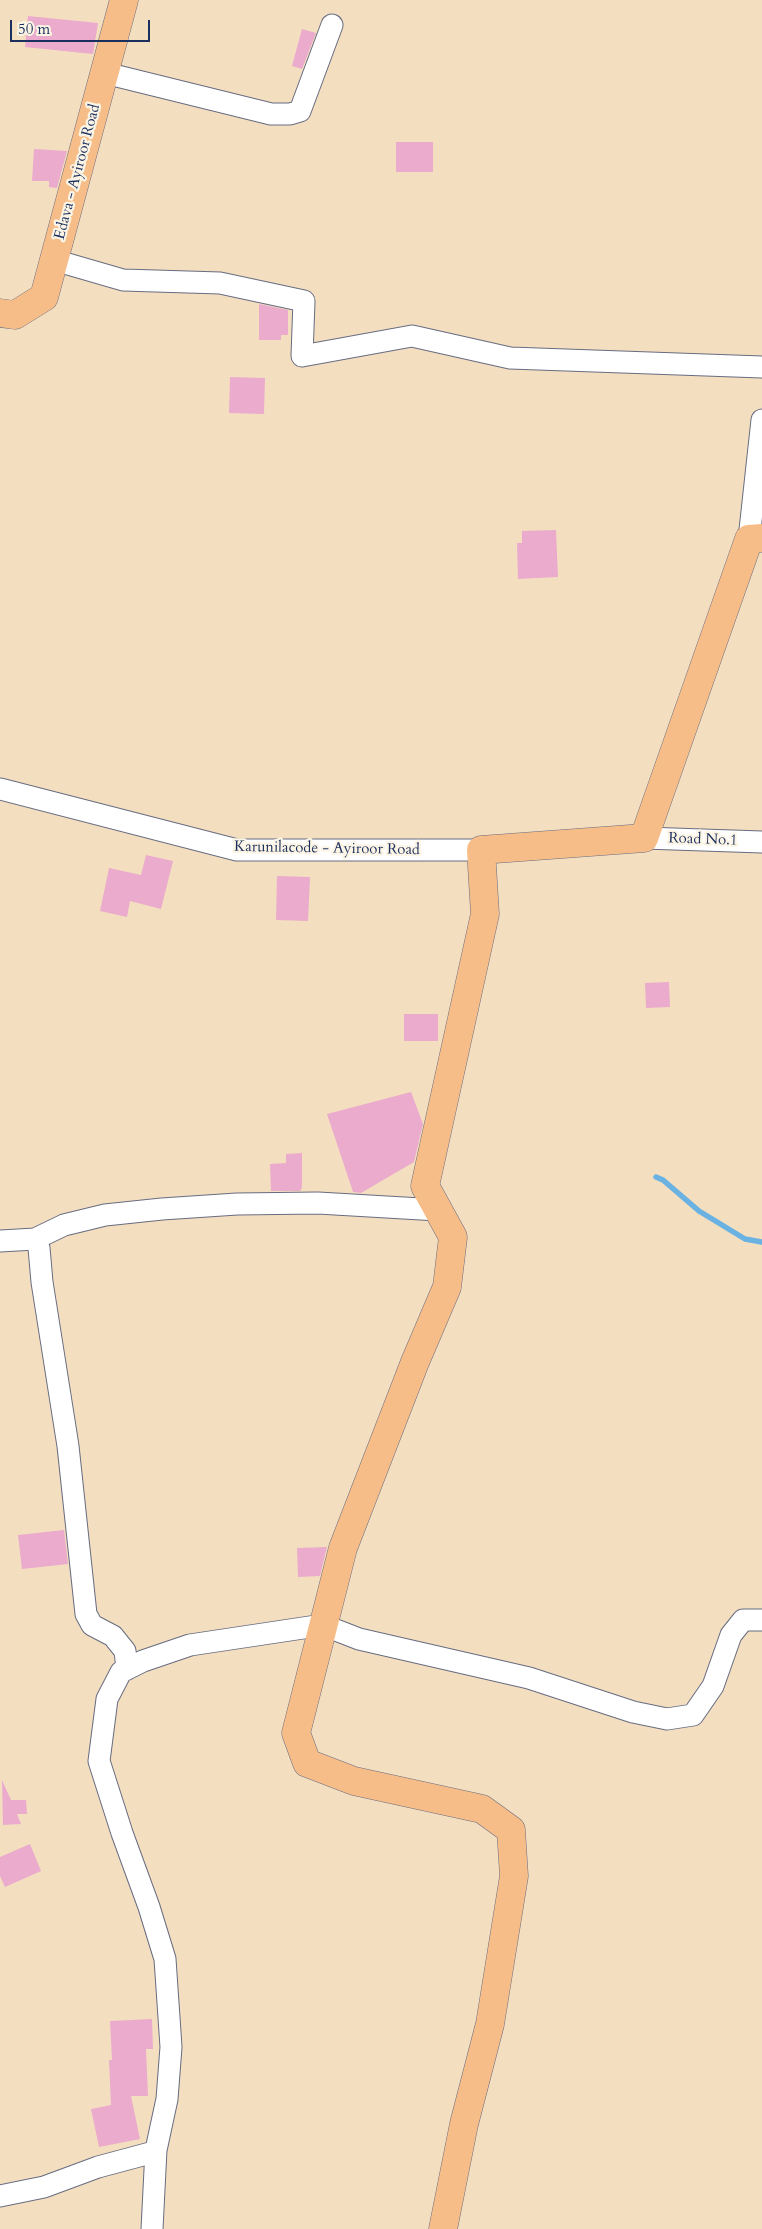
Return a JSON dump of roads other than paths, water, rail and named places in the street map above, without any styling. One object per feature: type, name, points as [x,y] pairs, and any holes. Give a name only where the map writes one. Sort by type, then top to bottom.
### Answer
[{"type":"main road","name":"Edava - Ayiroor Road","points":[[0,313],[15,315],[44,297],[124,0]]},
{"type":"main road","points":[[443,2229],[464,2124],[490,2024],[514,1876],[511,1830],[482,1809],[354,1781],[307,1763],[296,1733],[343,1548],[415,1362],[448,1287],[453,1237],[425,1186],[484,914],[482,850],[644,838],[756,538]]},
{"type":"street","points":[[105,73],[271,114],[290,114],[300,111],[332,24]]},
{"type":"street","points":[[54,260],[123,280],[220,283],[304,301],[302,356],[412,336],[510,358],[762,367]]},
{"type":"street","points":[[756,538],[762,420]]},
{"type":"street","name":"Karunilacode - Ayiroor Road","points":[[0,789],[237,850],[482,850]]},
{"type":"street","name":"Road No.1","points":[[644,838],[762,842]]},
{"type":"street","points":[[0,1241],[35,1239],[40,1234],[64,1225],[105,1215],[162,1209],[237,1204],[318,1203],[438,1210]]},
{"type":"street","points":[[35,1239],[39,1248],[42,1282],[68,1446],[86,1614],[92,1625],[113,1636],[125,1652],[127,1669]]},
{"type":"street","points":[[152,2229],[156,2150],[167,2099],[171,2047],[164,1959],[149,1907],[122,1833],[99,1761],[107,1699],[121,1672],[143,1661],[190,1645],[323,1625],[359,1639],[529,1678],[633,1712],[667,1719],[693,1715],[713,1686],[731,1635],[743,1620],[762,1620]]},
{"type":"street","points":[[0,2196],[44,2187],[98,2167],[156,2150]]},
{"type":"waterway","points":[[656,1177],[663,1180],[699,1211],[745,1239],[762,1242]]}]
